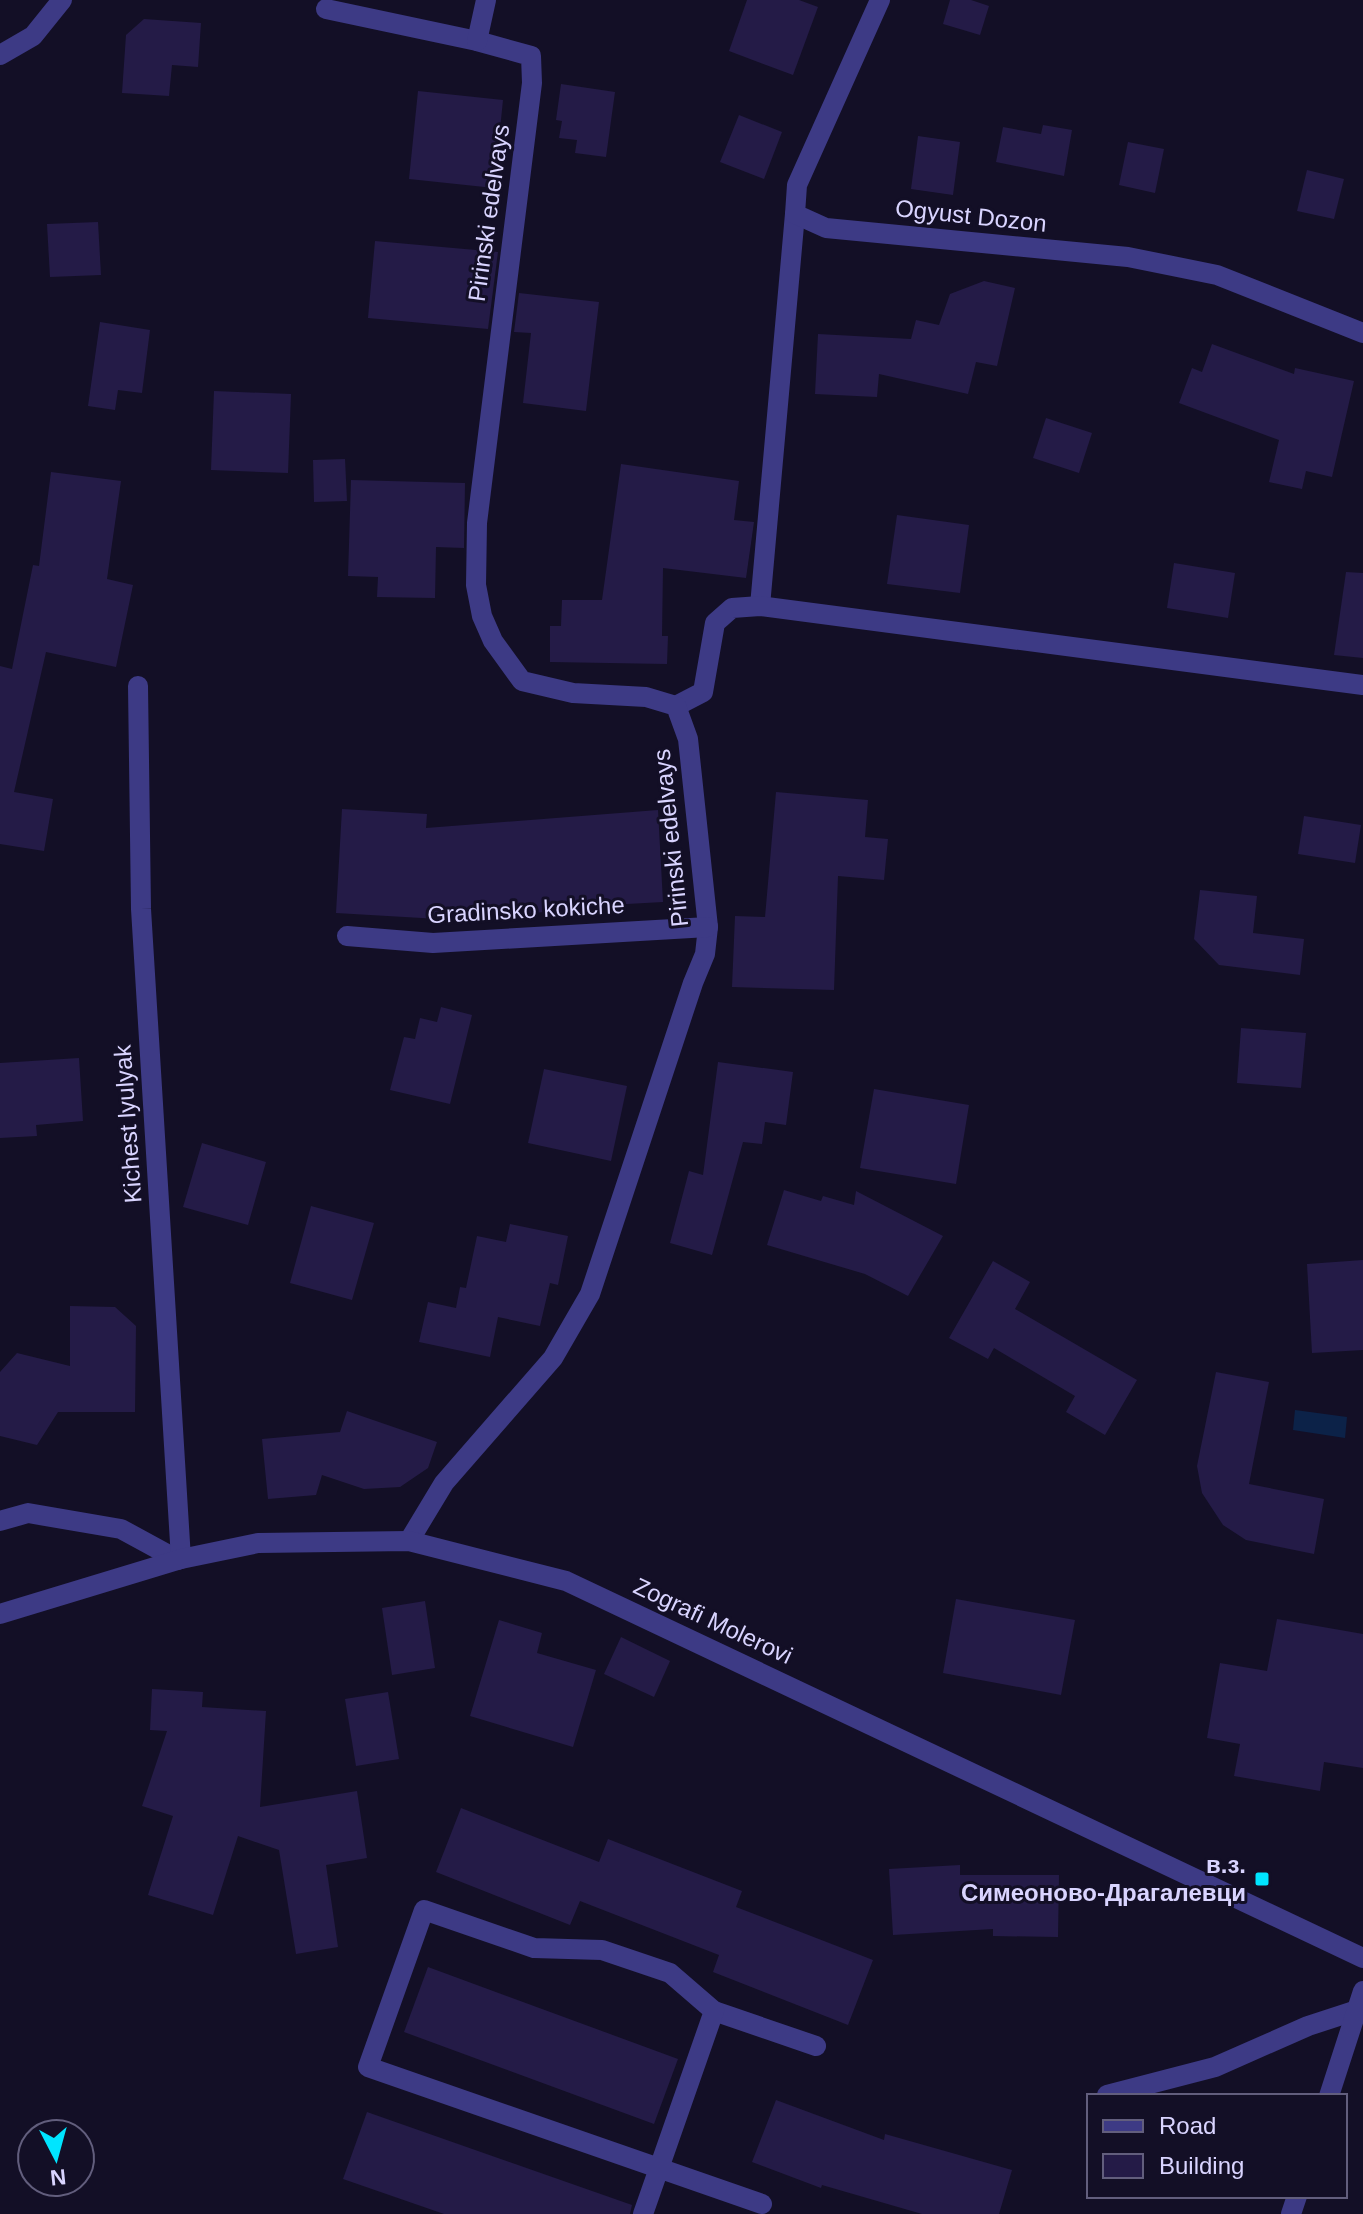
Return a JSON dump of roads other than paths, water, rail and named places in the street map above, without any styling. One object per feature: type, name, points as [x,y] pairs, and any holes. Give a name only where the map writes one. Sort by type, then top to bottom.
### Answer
[{"type":"street","points":[[0,55],[33,36],[62,0]]},
{"type":"street","points":[[326,9],[477,41],[486,0]]},
{"type":"street","points":[[760,606],[797,185],[880,0]]},
{"type":"street","name":"Pirinski edelvays","points":[[409,1541],[444,1483],[553,1358],[590,1294],[705,954],[708,927],[688,739],[676,706],[646,697],[573,693],[522,681],[493,641],[482,616],[476,585],[477,523],[532,83],[531,56],[477,41]]},
{"type":"street","name":"Ogyust Dozon","points":[[795,214],[826,228],[1128,257],[1217,275],[1363,333]]},
{"type":"street","points":[[676,706],[703,692],[715,623],[732,608],[760,606],[1363,685]]},
{"type":"street","name":"Kichest lyulyak","points":[[138,686],[141,909],[180,1559]]},
{"type":"street","name":"Gradinsko kokiche","points":[[347,936],[433,943],[708,927]]},
{"type":"street","points":[[0,1521],[28,1513],[121,1529],[180,1559]]},
{"type":"street","name":"Zografi Molerovi","points":[[0,1614],[180,1559],[258,1543],[409,1541],[566,1581],[1363,1958]]},
{"type":"street","points":[[762,2204],[368,2067],[424,1910],[534,1948],[602,1950],[670,1973],[714,2011],[816,2046]]},
{"type":"street","points":[[1111,2094],[1215,2067],[1360,2000]]},
{"type":"street","points":[[1330,2094],[1360,2000]]},
{"type":"street","points":[[643,2214],[714,2011]]},
{"type":"water","points":[[1295,1410],[1347,1417],[1345,1438],[1293,1430]]},
{"type":"place","name":"в.з. Симеоново-Драгалевци","points":[[1262,1879]]}]
